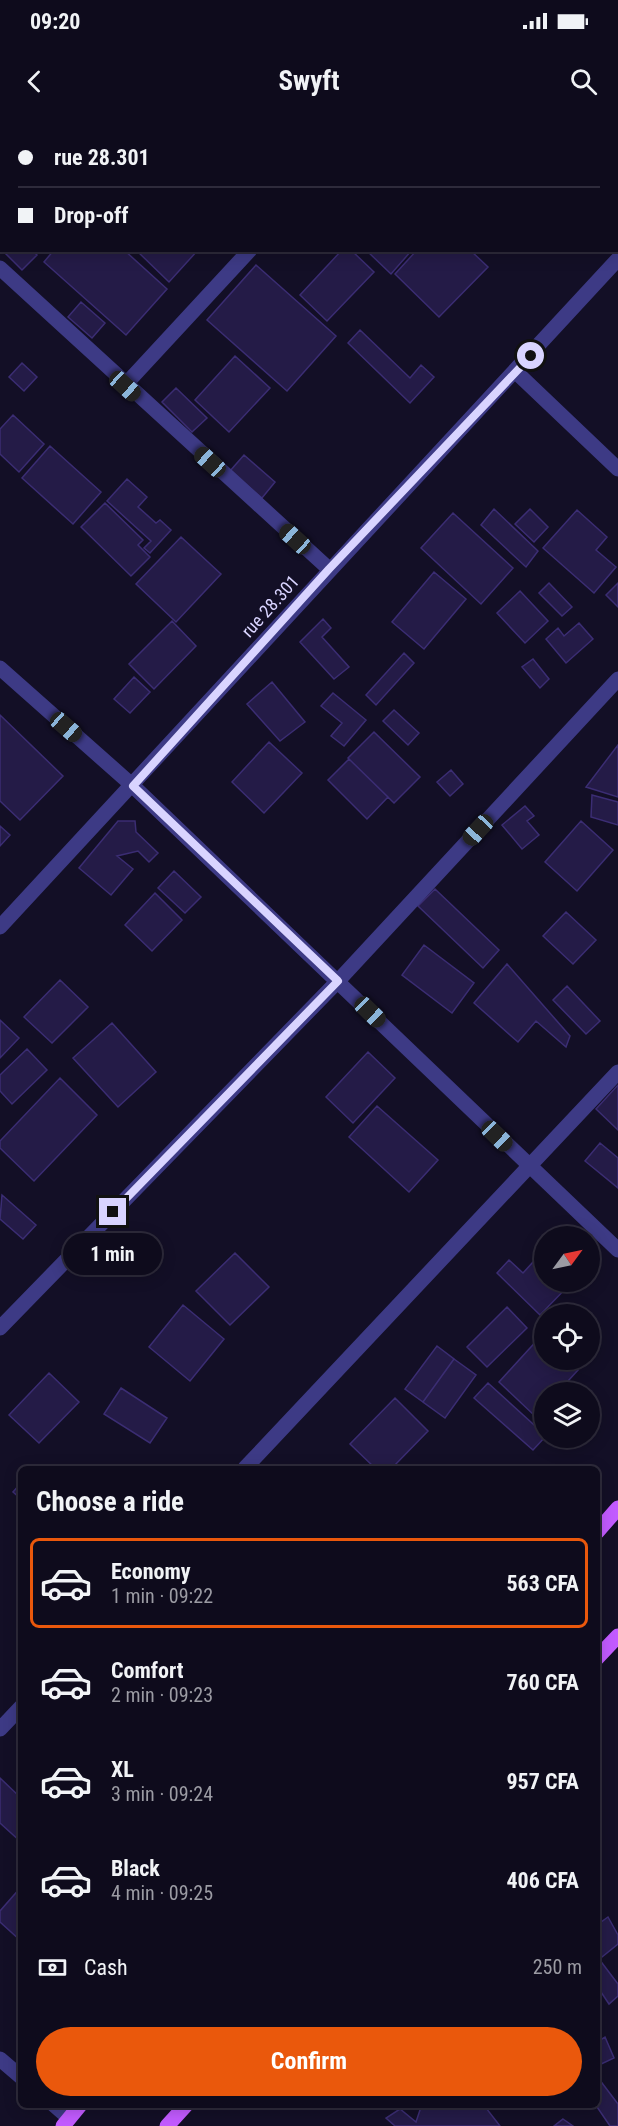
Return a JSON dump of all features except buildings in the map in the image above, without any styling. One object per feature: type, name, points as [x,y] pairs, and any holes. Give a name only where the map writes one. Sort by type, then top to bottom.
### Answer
[{"type":"main road","points":[[600,1529],[618,1508]]},
{"type":"main road","points":[[600,1655],[618,1636]]},
{"type":"main road","points":[[66,2122],[78,2108]]},
{"type":"main road","points":[[167,2126],[183,2108]]},
{"type":"street","points":[[125,386],[248,252]]},
{"type":"street","name":"rue 28.301","points":[[0,927],[133,786],[329,569],[516,372],[618,259]]},
{"type":"street","points":[[0,268],[125,386],[329,569]]},
{"type":"street","points":[[516,372],[618,469]]},
{"type":"street","points":[[0,668],[133,786],[618,1250]]},
{"type":"street","points":[[0,1328],[338,981],[618,679]]},
{"type":"street","points":[[247,1466],[618,1072]]},
{"type":"street","points":[[0,1729],[18,1710]]},
{"type":"street","points":[[0,2060],[18,2075]]},
{"type":"street","points":[[56,2108],[66,2122]]},
{"type":"route","points":[[113,1212],[338,981],[133,786],[329,569],[531,356]]}]
